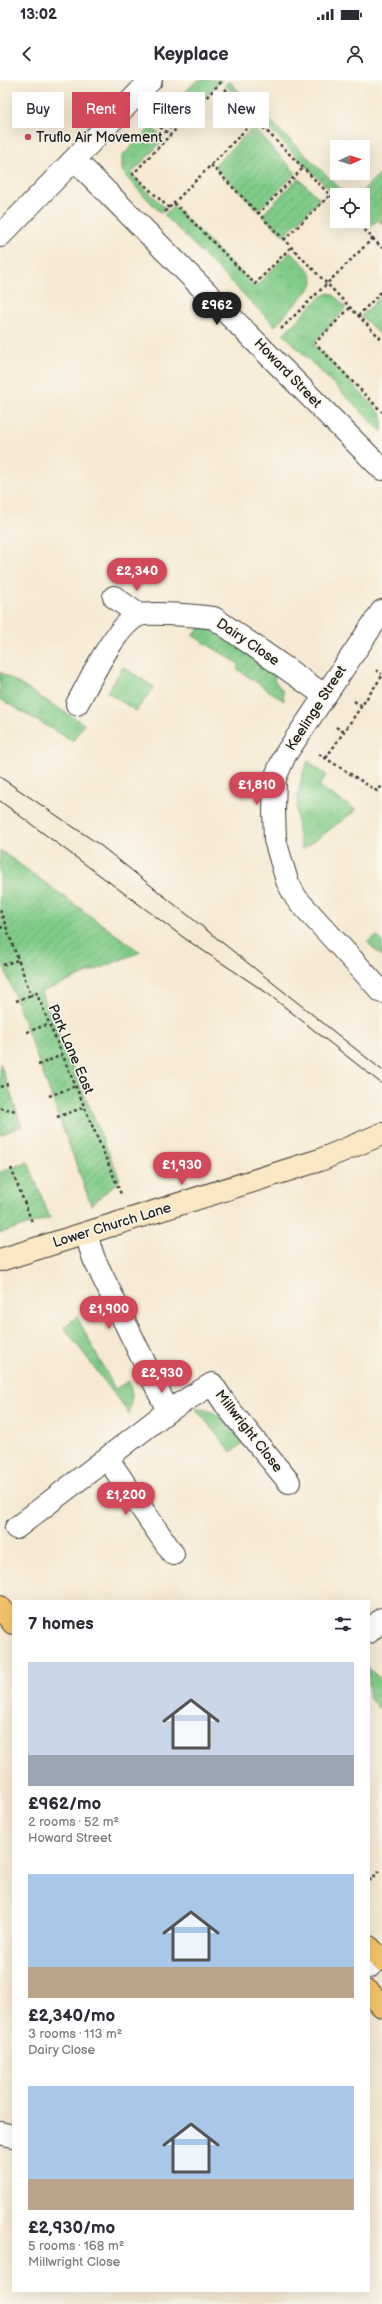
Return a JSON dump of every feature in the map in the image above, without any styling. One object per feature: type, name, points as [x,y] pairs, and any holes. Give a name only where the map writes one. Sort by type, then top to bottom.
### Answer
[{"type":"highway","points":[[0,1607],[12,1622]]},
{"type":"highway","points":[[0,1629],[12,1635]]},
{"type":"highway","points":[[370,1993],[382,2006]]},
{"type":"main road","name":"Lower Church Lane","points":[[0,1260],[320,1160],[378,1136]]},
{"type":"street","points":[[0,236],[151,80]]},
{"type":"street","name":"Howard Street","points":[[75,160],[382,469]]},
{"type":"street","points":[[77,704],[120,630],[139,615],[114,596]]},
{"type":"street","name":"Keelinge Street","points":[[382,611],[324,694],[285,755],[275,778],[275,840],[287,881],[296,898],[382,992]]},
{"type":"street","name":"Dairy Close","points":[[139,615],[196,615],[214,618],[324,694]]},
{"type":"street","points":[[86,1234],[94,1259],[168,1411]]},
{"type":"street","name":"Millwright Close","points":[[16,1528],[168,1411],[212,1384],[228,1408],[289,1482]]},
{"type":"street","points":[[107,1458],[173,1554]]},
{"type":"street","points":[[370,1631],[382,1619]]},
{"type":"street","points":[[0,2133],[12,2136]]},
{"type":"path","points":[[205,100],[224,80]]},
{"type":"path","points":[[225,89],[228,92]]},
{"type":"path","points":[[161,128],[166,132],[170,128]]},
{"type":"path","points":[[168,208],[133,174],[178,128]]},
{"type":"path","points":[[163,214],[247,128]]},
{"type":"path","points":[[263,128],[330,195],[284,240]]},
{"type":"path","points":[[211,165],[382,340]]},
{"type":"path","points":[[258,214],[303,168]]},
{"type":"path","points":[[174,203],[254,284],[291,247]]},
{"type":"path","points":[[363,228],[382,248]]},
{"type":"path","points":[[277,333],[373,238]]},
{"type":"path","points":[[358,316],[382,291]]},
{"type":"path","points":[[350,308],[315,343],[382,412]]},
{"type":"path","points":[[326,758],[382,676]]},
{"type":"path","points":[[315,751],[377,791],[382,786]]},
{"type":"path","name":"Park Lane East","points":[[0,910],[30,995],[36,992],[121,1196]]},
{"type":"path","points":[[0,928],[6,926]]},
{"type":"path","points":[[3,965],[18,960]]},
{"type":"path","points":[[16,1001],[30,995]]},
{"type":"path","points":[[27,1032],[49,1024]]},
{"type":"path","points":[[38,1064],[62,1055]]},
{"type":"path","points":[[0,1087],[8,1084]]},
{"type":"path","points":[[49,1096],[76,1086]]},
{"type":"path","points":[[57,1117],[84,1107]]},
{"type":"path","points":[[0,1108],[17,1111]]},
{"type":"path","points":[[11,1168],[35,1229]]},
{"type":"path","points":[[370,1880],[382,1869]]},
{"type":"green space","points":[[197,80],[222,80],[205,97],[205,92],[185,92]]},
{"type":"green space","points":[[229,81],[240,92],[232,92],[225,85]]},
{"type":"green space","points":[[269,120],[340,188],[330,188],[330,190],[268,128]]},
{"type":"green space","points":[[150,128],[152,128],[164,139],[131,174],[165,208],[161,213],[127,178],[122,170],[122,156]]},
{"type":"green space","points":[[253,128],[296,173],[258,210],[214,166]]},
{"type":"green space","points":[[378,175],[382,178],[382,224],[378,220],[370,226],[370,188],[366,188]]},
{"type":"green space","points":[[298,178],[320,199],[284,236],[262,215]]},
{"type":"green space","points":[[174,206],[255,287],[290,252],[310,271],[313,281],[312,286],[275,326],[164,215]]},
{"type":"green space","points":[[329,293],[334,295],[346,308],[313,343],[382,415],[382,432],[283,334],[319,298]]},
{"type":"green space","points":[[382,295],[382,337],[361,316]]},
{"type":"green space","points":[[205,627],[212,628],[277,674],[274,680],[283,691],[284,701],[237,669],[239,664],[192,635],[198,629]]},
{"type":"green space","points":[[123,667],[154,687],[136,711],[107,692]]},
{"type":"green space","points":[[0,672],[84,724],[73,741],[0,699]]},
{"type":"green space","points":[[308,761],[326,775],[319,787],[356,810],[302,850],[299,839],[297,805],[300,783]]},
{"type":"green space","points":[[0,850],[140,952],[41,992],[120,1180],[91,1205],[0,956]]},
{"type":"green space","points":[[377,936],[382,941],[382,956],[367,942]]},
{"type":"green space","points":[[0,1063],[22,1126],[0,1135]]},
{"type":"green space","points":[[28,1162],[50,1218],[0,1233],[0,1172]]},
{"type":"green space","points":[[77,1317],[115,1389],[129,1381],[132,1394],[129,1414],[64,1327]]},
{"type":"green space","points":[[196,1409],[204,1409],[223,1419],[243,1443],[231,1452]]},
{"type":"green space","points":[[370,1669],[382,1681],[382,1705],[379,1709],[370,1699]]},
{"type":"tram line","points":[[0,777],[100,845],[382,1070]]},
{"type":"tram line","points":[[0,801],[187,940],[267,993],[382,1084]]},
{"type":"place","name":"Truflo Air Movement","points":[[28,137]]}]
